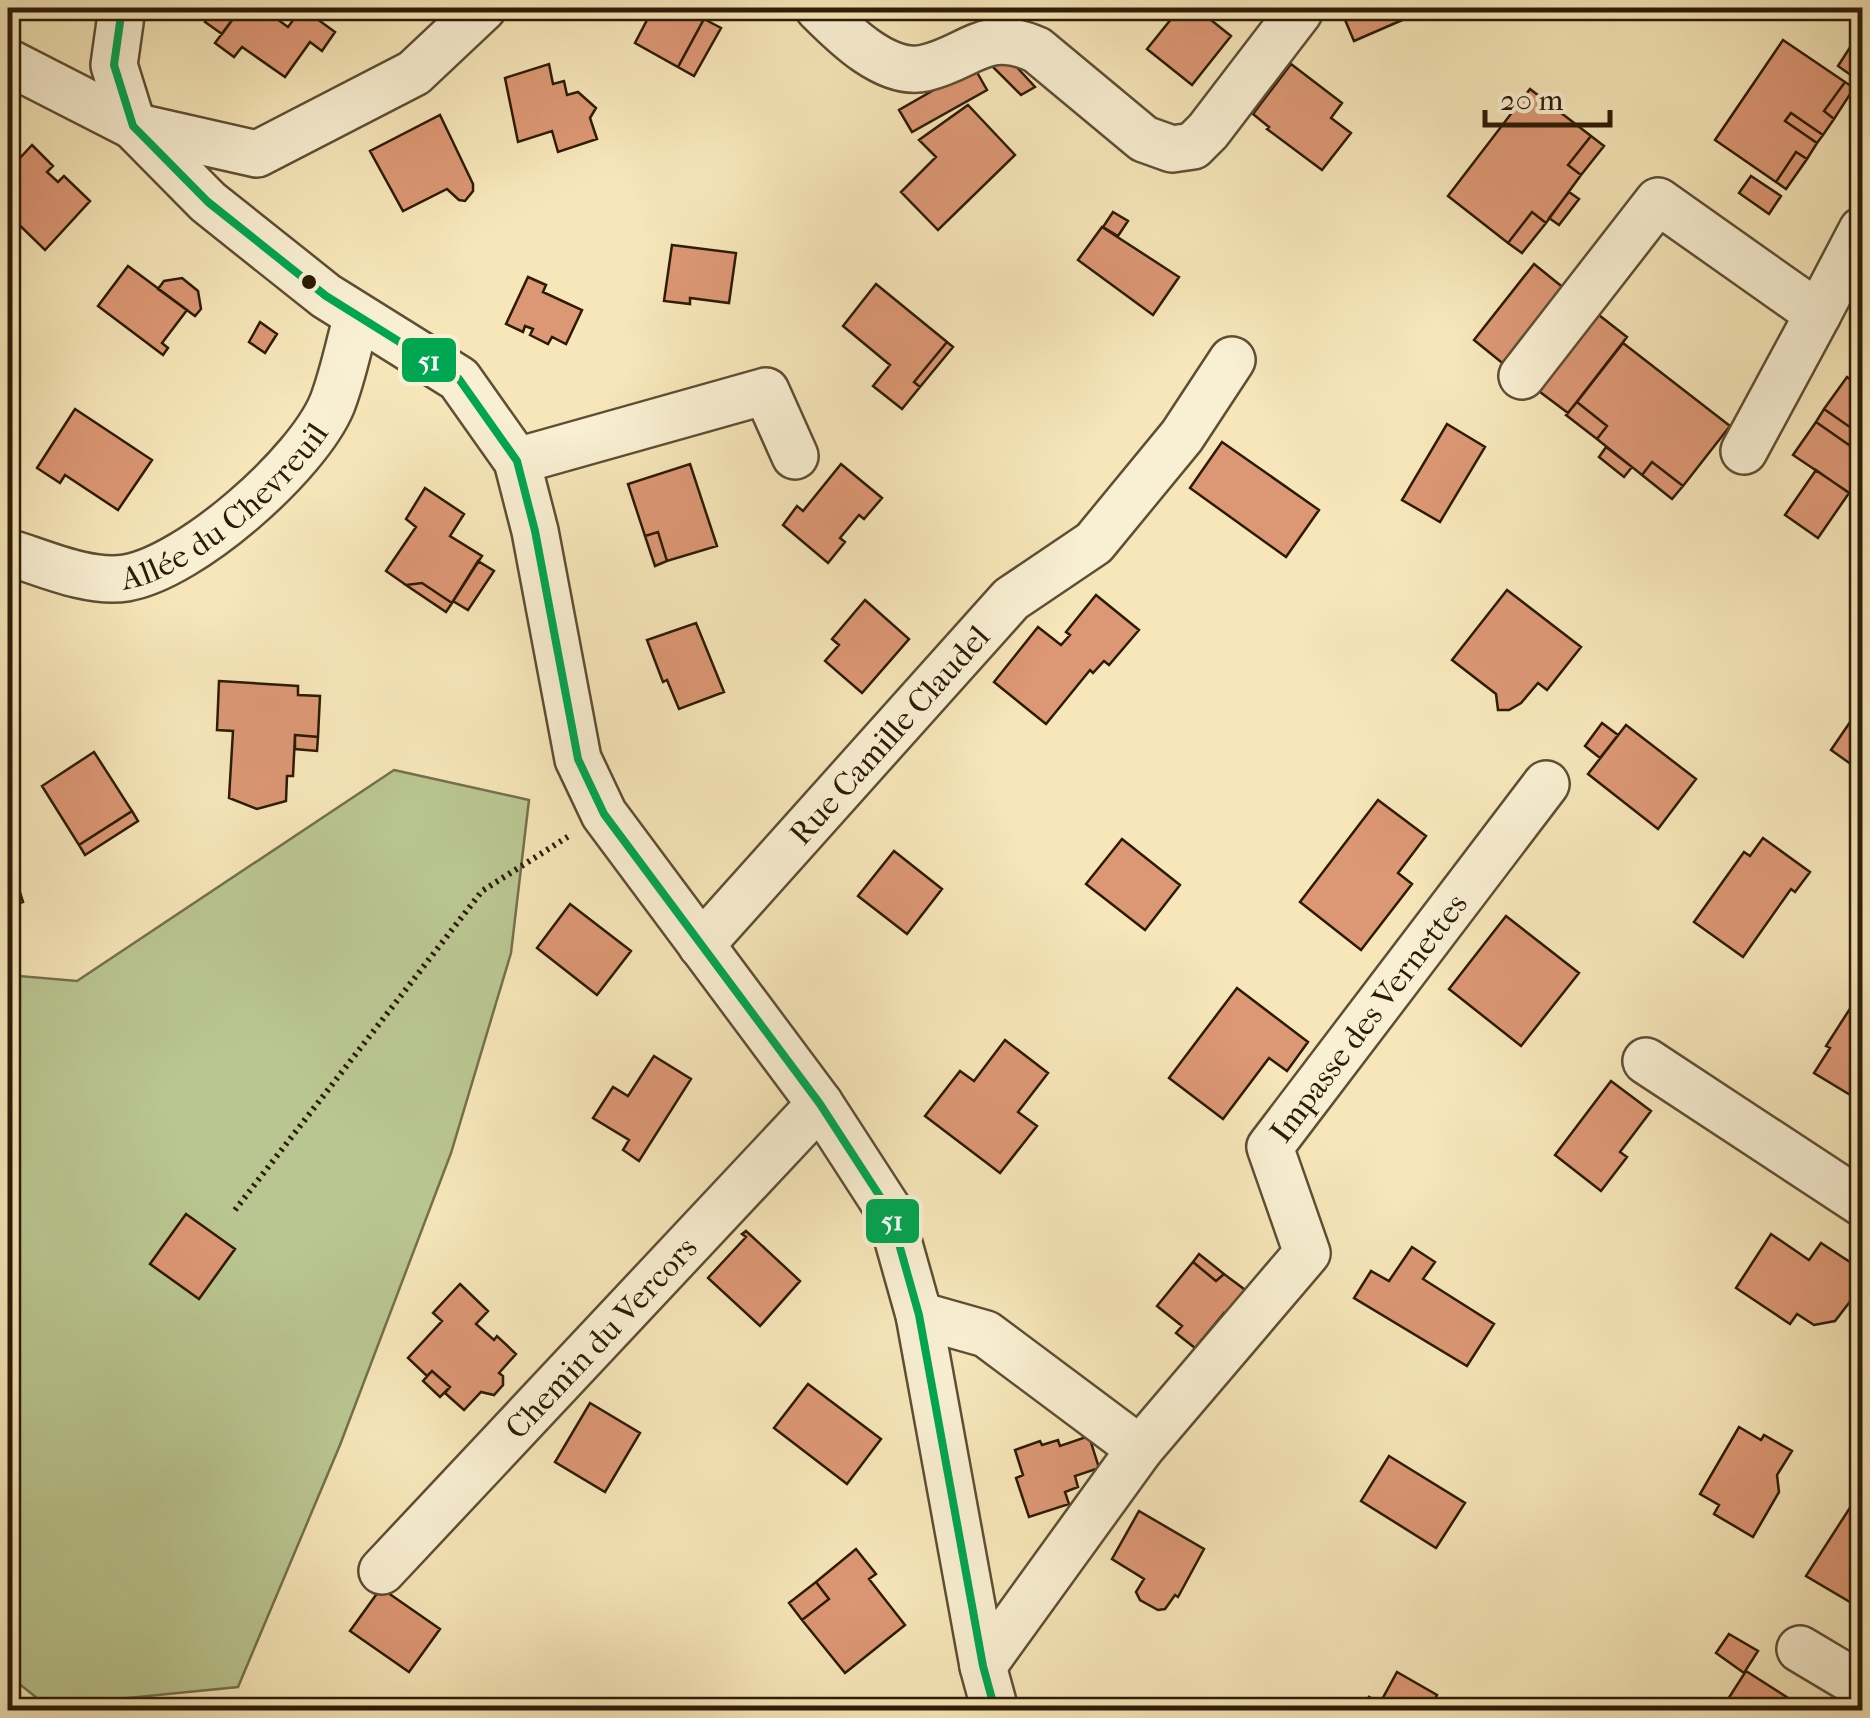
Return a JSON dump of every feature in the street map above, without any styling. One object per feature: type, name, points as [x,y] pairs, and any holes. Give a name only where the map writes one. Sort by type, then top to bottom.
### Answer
[{"type":"street","points":[[122,8],[114,65],[132,126],[202,195],[326,296],[459,379],[517,461],[535,531],[578,759],[604,814],[820,1104],[890,1212],[919,1315],[995,1710]]},
{"type":"street","points":[[202,195],[258,154],[414,73],[483,8]]},
{"type":"street","points":[[818,8],[844,35],[881,61],[922,69],[972,48],[1004,40],[1022,43],[1037,50],[1144,139],[1172,149],[1194,146],[1300,12]]},
{"type":"street","points":[[8,59],[114,65]]},
{"type":"street","points":[[8,59],[132,126],[258,154]]},
{"type":"street","points":[[1522,376],[1658,201],[1818,314]]},
{"type":"street","points":[[1744,451],[1862,230]]},
{"type":"street","name":"Allée du Chevreuil","points":[[8,552],[94,576],[123,579],[152,571],[188,551],[255,500],[294,461],[332,406],[357,316]]},
{"type":"street","points":[[332,406],[398,341]]},
{"type":"street","name":"Rue Camille Claudel","points":[[701,944],[1011,600],[1094,543],[1182,436],[1232,360]]},
{"type":"street","points":[[517,461],[766,391],[795,456]]},
{"type":"street","name":"Impasse des Vernettes","points":[[1140,1449],[1307,1253],[1270,1147],[1546,784]]},
{"type":"street","points":[[1646,1061],[1862,1204]]},
{"type":"street","name":"Chemin du Vercors","points":[[382,1571],[820,1104]]},
{"type":"street","points":[[919,1315],[986,1334],[1140,1449],[984,1666]]},
{"type":"street","points":[[1800,1649],[1862,1686]]},
{"type":"path","points":[[235,1210],[482,891],[604,814]]},
{"type":"green space","points":[[394,770],[529,800],[511,953],[451,1153],[340,1445],[238,1687],[47,1706],[8,1675],[8,975],[77,981]]},
{"type":"building","points":[[215,8],[241,8],[222,34],[205,22]]},
{"type":"building","points":[[241,8],[262,8],[288,27],[302,8],[335,32],[322,51],[310,42],[285,77],[242,47],[234,57],[215,43]]},
{"type":"building","points":[[635,8],[683,8],[704,19],[678,67],[635,43],[648,18]]},
{"type":"building","points":[[1180,8],[1196,8],[1231,36],[1192,85],[1147,49]]},
{"type":"building","points":[[1340,8],[1430,8],[1354,41]]},
{"type":"building","points":[[704,19],[721,28],[694,76],[678,67]]},
{"type":"building","points":[[1862,34],[1862,83],[1838,66]]},
{"type":"building","points":[[1783,40],[1845,82],[1824,111],[1834,119],[1823,135],[1791,113],[1785,121],[1817,143],[1807,159],[1796,152],[1776,182],[1715,140]]},
{"type":"building","points":[[1002,51],[1035,87],[1021,95],[986,60]]},
{"type":"building","points":[[549,64],[553,84],[564,81],[567,95],[578,92],[596,108],[590,118],[597,139],[558,152],[552,131],[518,142],[505,78]]},
{"type":"building","points":[[1291,64],[1342,103],[1331,118],[1351,133],[1322,170],[1253,114]]},
{"type":"building","points":[[974,67],[987,90],[912,132],[899,110]]},
{"type":"building","points":[[1845,82],[1854,88],[1834,119],[1824,111]]},
{"type":"building","points":[[1530,89],[1591,136],[1568,165],[1581,175],[1546,223],[1532,212],[1508,243],[1448,196]]},
{"type":"building","points":[[968,105],[1015,155],[938,230],[901,192],[936,157],[919,140]]},
{"type":"building","points":[[1791,113],[1823,135],[1817,143],[1785,121]]},
{"type":"building","points":[[440,115],[473,191],[465,201],[447,189],[403,211],[370,151]]},
{"type":"building","points":[[1591,136],[1604,146],[1581,175],[1568,165]]},
{"type":"building","points":[[32,145],[53,166],[47,172],[58,182],[64,176],[90,201],[45,250],[8,214],[8,171]]},
{"type":"building","points":[[1796,152],[1807,159],[1786,189],[1776,182]]},
{"type":"building","points":[[1751,176],[1781,196],[1769,214],[1739,193]]},
{"type":"building","points":[[1569,192],[1579,199],[1559,225],[1549,218]]},
{"type":"building","points":[[1113,212],[1128,221],[1118,236],[1103,227]]},
{"type":"building","points":[[1532,212],[1546,223],[1522,253],[1508,243]]},
{"type":"building","points":[[1102,227],[1179,277],[1153,315],[1078,260]]},
{"type":"building","points":[[672,245],[736,253],[729,303],[690,298],[690,304],[664,301]]},
{"type":"building","points":[[1534,264],[1565,289],[1506,366],[1474,340]]},
{"type":"building","points":[[128,266],[187,310],[162,343],[168,348],[163,355],[98,306]]},
{"type":"building","points":[[528,277],[546,285],[543,292],[582,310],[566,344],[552,337],[548,344],[530,335],[533,329],[525,326],[523,332],[506,324]]},
{"type":"building","points":[[182,278],[198,291],[201,309],[195,316],[158,289],[164,281]]},
{"type":"building","points":[[876,284],[947,342],[914,382],[920,387],[902,409],[873,386],[890,365],[843,326]]},
{"type":"building","points":[[1595,312],[1627,337],[1568,413],[1536,389]]},
{"type":"building","points":[[260,322],[277,334],[265,353],[249,342]]},
{"type":"building","points":[[947,342],[953,347],[920,387],[914,382]]},
{"type":"building","points":[[1623,343],[1730,426],[1683,486],[1652,462],[1642,475],[1597,439],[1607,426],[1577,402]]},
{"type":"building","points":[[1847,377],[1862,388],[1862,489],[1857,498],[1793,455],[1816,422],[1849,445],[1857,432],[1824,409]]},
{"type":"building","points":[[1577,402],[1607,426],[1597,439],[1566,415]]},
{"type":"building","points":[[75,409],[152,460],[118,510],[65,475],[60,483],[37,468]]},
{"type":"building","points":[[1824,409],[1857,432],[1849,445],[1816,422]]},
{"type":"building","points":[[1447,424],[1485,447],[1440,522],[1402,500]]},
{"type":"building","points":[[1222,442],[1319,510],[1286,557],[1190,488]]},
{"type":"building","points":[[1606,447],[1632,467],[1624,477],[1599,457]]},
{"type":"building","points":[[1652,462],[1683,486],[1672,499],[1642,475]]},
{"type":"building","points":[[690,464],[717,546],[667,561],[658,532],[645,536],[628,484]]},
{"type":"building","points":[[841,464],[882,498],[864,519],[859,515],[840,538],[845,542],[828,563],[783,525],[797,506],[803,511]]},
{"type":"building","points":[[1816,470],[1849,493],[1818,538],[1785,515]]},
{"type":"building","points":[[425,488],[464,514],[450,536],[482,556],[452,603],[422,583],[406,585],[386,571],[416,527],[406,519]]},
{"type":"building","points":[[658,532],[667,561],[655,566],[645,536]]},
{"type":"building","points":[[478,561],[494,571],[468,610],[453,601]]},
{"type":"building","points":[[422,583],[452,603],[446,612],[406,585]]},
{"type":"building","points":[[1507,590],[1581,647],[1547,690],[1538,683],[1521,703],[1509,710],[1498,710],[1496,694],[1452,660]]},
{"type":"building","points":[[1096,595],[1139,630],[1109,665],[1104,661],[1093,673],[1090,670],[1046,724],[994,682],[1038,627],[1061,645],[1070,635],[1066,632]]},
{"type":"building","points":[[865,600],[909,639],[862,693],[825,661],[839,645],[832,639]]},
{"type":"building","points":[[696,623],[724,692],[679,709],[667,680],[663,682],[647,640]]},
{"type":"building","points":[[219,681],[298,686],[298,695],[320,696],[318,737],[295,735],[293,776],[287,776],[286,801],[257,809],[229,798],[233,731],[217,730]]},
{"type":"building","points":[[1857,712],[1862,713],[1862,772],[1831,750]]},
{"type":"building","points":[[1602,723],[1618,735],[1600,758],[1585,746]]},
{"type":"building","points":[[1626,725],[1696,779],[1658,829],[1588,774]]},
{"type":"building","points":[[295,735],[318,737],[317,751],[295,749]]},
{"type":"building","points":[[94,752],[132,811],[79,845],[42,786]]},
{"type":"building","points":[[1378,800],[1426,836],[1398,873],[1412,884],[1361,950],[1300,902]]},
{"type":"building","points":[[132,811],[138,821],[85,855],[79,845]]},
{"type":"building","points":[[1763,838],[1810,872],[1795,892],[1791,889],[1743,957],[1694,922],[1744,852],[1750,856]]},
{"type":"building","points":[[1122,839],[1180,885],[1145,930],[1086,884]]},
{"type":"building","points":[[894,851],[942,889],[907,934],[858,896]]},
{"type":"building","points":[[8,854],[23,902],[8,907]]},
{"type":"building","points":[[570,904],[631,951],[597,995],[537,948]]},
{"type":"building","points":[[1506,916],[1579,973],[1521,1046],[1449,989]]},
{"type":"building","points":[[1237,988],[1308,1042],[1287,1071],[1269,1058],[1223,1119],[1169,1078]]},
{"type":"building","points":[[1862,990],[1862,1102],[1814,1073],[1830,1048],[1826,1046]]},
{"type":"building","points":[[1005,1040],[1048,1073],[1018,1112],[1037,1126],[1000,1173],[925,1116],[960,1071],[974,1081]]},
{"type":"building","points":[[654,1056],[691,1079],[639,1161],[623,1150],[629,1140],[593,1118],[613,1087],[628,1096]]},
{"type":"building","points":[[1611,1081],[1651,1111],[1620,1152],[1627,1157],[1601,1191],[1555,1155]]},
{"type":"building","points":[[186,1214],[235,1249],[199,1299],[150,1264]]},
{"type":"building","points":[[746,1231],[800,1281],[760,1326],[708,1278],[746,1237],[742,1234]]},
{"type":"building","points":[[1771,1234],[1809,1260],[1821,1243],[1862,1270],[1862,1286],[1835,1321],[1814,1325],[1797,1314],[1790,1324],[1736,1288]]},
{"type":"building","points":[[1412,1247],[1435,1262],[1423,1279],[1494,1324],[1467,1366],[1354,1298],[1371,1271],[1389,1281]]},
{"type":"building","points":[[1199,1254],[1224,1274],[1216,1281],[1193,1262]]},
{"type":"building","points":[[1193,1262],[1216,1281],[1224,1274],[1248,1292],[1229,1317],[1224,1313],[1195,1348],[1176,1333],[1182,1326],[1157,1306]]},
{"type":"building","points":[[460,1284],[488,1311],[476,1324],[516,1354],[499,1373],[503,1385],[494,1395],[481,1392],[464,1410],[445,1393],[450,1387],[432,1371],[427,1376],[408,1358],[442,1321],[433,1313]]},
{"type":"building","points":[[432,1371],[450,1387],[440,1397],[423,1381]]},
{"type":"building","points":[[808,1384],[881,1439],[847,1484],[774,1428]]},
{"type":"building","points":[[590,1403],[640,1433],[605,1492],[555,1462]]},
{"type":"building","points":[[1739,1427],[1761,1440],[1764,1435],[1792,1451],[1777,1475],[1779,1492],[1753,1537],[1714,1514],[1719,1505],[1700,1494]]},
{"type":"building","points":[[1089,1436],[1099,1468],[1075,1476],[1078,1487],[1065,1492],[1069,1504],[1029,1517],[1016,1478],[1023,1475],[1015,1450],[1040,1441],[1042,1445],[1058,1440],[1060,1446]]},
{"type":"building","points":[[1389,1456],[1465,1503],[1436,1548],[1361,1501]]},
{"type":"building","points":[[1862,1489],[1862,1581],[1850,1602],[1806,1576]]},
{"type":"building","points":[[1139,1511],[1204,1549],[1178,1597],[1175,1595],[1165,1609],[1158,1610],[1140,1600],[1136,1592],[1144,1579],[1112,1559]]},
{"type":"building","points":[[856,1549],[876,1574],[869,1579],[905,1625],[845,1673],[802,1620],[829,1599],[816,1582]]},
{"type":"building","points":[[816,1582],[829,1599],[802,1620],[789,1603]]},
{"type":"building","points":[[381,1588],[440,1629],[409,1672],[350,1631]]},
{"type":"building","points":[[1729,1634],[1758,1651],[1744,1673],[1716,1653]]},
{"type":"building","points":[[1746,1671],[1807,1710],[1721,1710]]},
{"type":"building","points":[[1397,1672],[1437,1695],[1429,1710],[1361,1710],[1369,1697],[1380,1703]]},
{"type":"transit line","name":"51","points":[[122,8],[114,65],[133,126],[208,202],[326,296],[459,379],[517,461],[535,531],[578,759],[604,814],[820,1104],[890,1212],[919,1315],[983,1666],[995,1710]]}]
